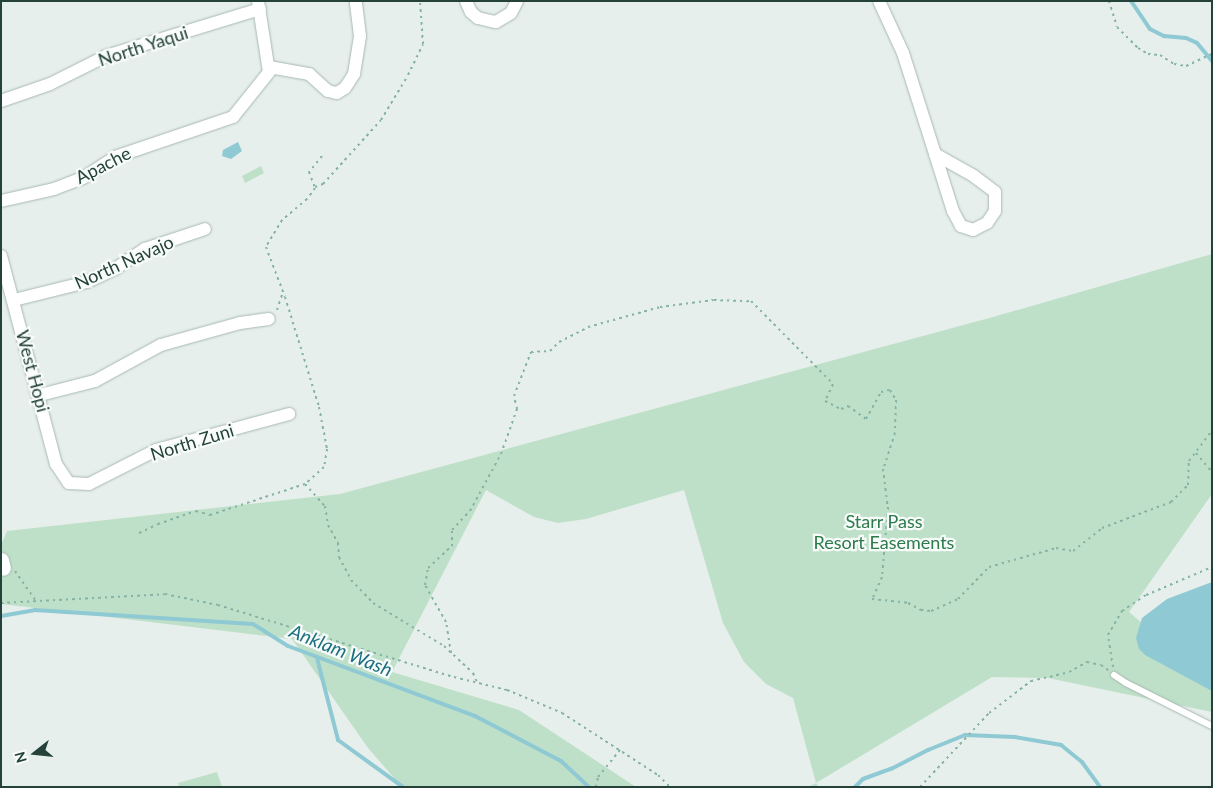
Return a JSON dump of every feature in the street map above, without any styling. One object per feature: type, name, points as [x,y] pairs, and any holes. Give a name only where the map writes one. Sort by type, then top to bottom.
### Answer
[{"type":"street","points":[[259,5],[269,67],[309,74],[328,91],[337,94],[345,88],[354,74],[360,36],[356,1]]},
{"type":"street","points":[[466,1],[471,12],[478,18],[496,22],[512,13],[517,1]]},
{"type":"street","points":[[879,1],[903,53],[953,211],[961,226],[973,230],[987,223],[995,211],[995,192],[974,176],[935,154]]},
{"type":"street","name":"North Yaqui","points":[[1,100],[50,84],[106,56],[259,5]]},
{"type":"street","name":"Apache","points":[[1,201],[54,189],[83,178],[115,157],[233,117],[269,72],[269,67]]},
{"type":"street","name":"North Navajo","points":[[14,300],[88,282],[115,269],[145,249],[205,229]]},
{"type":"street","name":"West Hopi","points":[[1,256],[40,395],[56,464],[69,483]]},
{"type":"street","points":[[40,395],[95,382],[161,345],[273,316]]},
{"type":"street","name":"North Zuni","points":[[69,483],[88,484],[156,450],[289,414]]},
{"type":"lane","points":[[1114,675],[1126,684],[1212,726]]},
{"type":"path","points":[[139,533],[158,524],[196,512],[210,515],[306,484],[324,467],[327,449],[318,407],[283,290],[266,247],[282,220],[307,199],[315,188],[323,184],[382,120],[424,44],[420,1]]},
{"type":"path","points":[[1109,1],[1117,27],[1138,48],[1148,54],[1160,55],[1174,64],[1186,66],[1212,54]]},
{"type":"path","points":[[315,188],[309,172],[322,156]]},
{"type":"path","points":[[273,316],[283,290]]},
{"type":"path","points":[[451,653],[446,622],[425,585],[428,568],[452,546],[452,530],[470,511],[501,454],[517,409],[514,396],[530,352],[550,351],[559,342],[588,327],[660,307],[714,300],[751,301],[833,384],[825,401],[841,409],[848,406],[866,419],[881,392],[890,390],[896,400],[894,433],[884,469],[888,507],[882,577],[872,598],[908,603],[921,610],[931,611],[958,600],[989,567],[1056,548],[1073,551],[1102,528],[1172,502],[1188,485],[1189,461],[1212,431]]},
{"type":"path","points":[[1196,453],[1212,472]]},
{"type":"path","points":[[306,484],[325,506],[328,524],[338,543],[339,557],[351,580],[373,603],[451,653],[473,673],[477,682]]},
{"type":"path","points":[[6,566],[37,602]]},
{"type":"path","points":[[1114,675],[1108,636],[1122,611],[1146,595],[1212,567]]},
{"type":"path","points":[[1,602],[37,602],[165,594],[218,605],[507,690],[562,713],[658,775],[670,787]]},
{"type":"path","points":[[920,787],[989,713],[1031,681],[1069,672],[1088,662],[1101,665],[1114,675]]},
{"type":"path","points":[[596,787],[598,777],[620,750]]},
{"type":"green space","points":[[261,166],[264,173],[245,183],[242,176]]},
{"type":"green space","name":"Starr Pass Resort Easements","points":[[1212,254],[1212,494],[1129,612],[1212,683],[1212,712],[1048,678],[992,677],[816,783],[793,698],[766,684],[744,662],[723,623],[684,490],[586,519],[558,523],[534,517],[486,490],[392,672],[519,710],[636,787],[402,787],[368,748],[292,639],[1,604],[1,545],[7,531],[340,494],[993,317]]},
{"type":"green space","points":[[217,772],[222,787],[179,787],[178,783]]},
{"type":"green space","points":[[816,783],[819,787],[808,787]]},
{"type":"water","points":[[238,142],[242,151],[231,159],[222,156],[223,150]]},
{"type":"water","points":[[1212,582],[1212,691],[1145,655],[1139,649],[1136,638],[1142,618],[1167,599]]},
{"type":"waterway","points":[[1131,1],[1150,29],[1164,36],[1186,38],[1197,43],[1212,61]]},
{"type":"waterway","name":"Anklam Wash","points":[[1,616],[35,610],[253,624],[288,646],[475,716],[561,761],[589,787]]},
{"type":"waterway","points":[[317,658],[338,740],[403,787]]},
{"type":"waterway","name":"Anklam Wash","points":[[855,787],[863,779],[891,769],[928,750],[965,735],[1015,737],[1061,745],[1082,762],[1100,787]]}]
